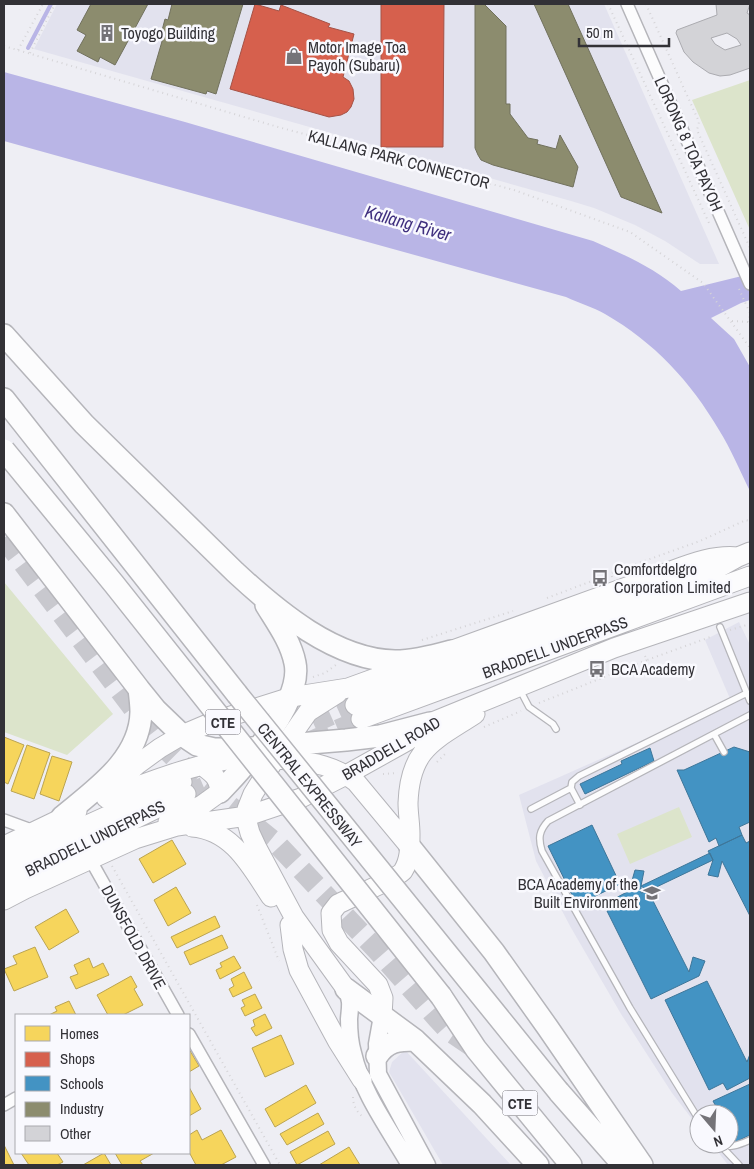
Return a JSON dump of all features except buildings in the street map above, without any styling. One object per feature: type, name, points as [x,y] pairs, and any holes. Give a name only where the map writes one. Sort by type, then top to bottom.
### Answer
[{"type":"highway","points":[[4,335],[84,424],[259,594],[311,632],[337,646],[374,659],[402,661],[451,651]]},
{"type":"highway","name":"CENTRAL EXPRESSWAY","points":[[4,399],[206,656],[559,1092],[623,1165]]},
{"type":"highway","name":"CENTRAL EXPRESSWAY","points":[[4,450],[114,584],[441,996],[476,1049],[571,1165]]},
{"type":"highway","points":[[4,514],[139,689],[156,710],[182,736],[197,746],[206,748],[267,752],[328,766],[356,782],[494,952],[642,1165]]},
{"type":"highway","points":[[135,839],[202,805],[220,792],[238,773],[267,752],[308,712],[348,688],[610,592],[709,559],[744,554]]},
{"type":"highway","name":"BRADDELL UNDERPASS","points":[[744,554],[711,572],[358,712],[750,576]]},
{"type":"highway","points":[[259,594],[285,637],[295,664],[295,684],[250,798],[247,816],[248,826],[256,848],[294,917],[346,990],[415,1040],[482,1104],[538,1165]]},
{"type":"highway","name":"BRADDELL ROAD","points":[[4,900],[25,889],[93,865],[135,839],[177,826],[247,816],[301,798],[407,741],[430,723],[614,648],[750,602]]},
{"type":"highway","points":[[91,804],[149,756],[182,736],[234,714],[291,697],[348,688]]},
{"type":"highway","points":[[62,817],[101,784],[131,750],[141,718],[139,689]]},
{"type":"highway","points":[[382,1016],[383,998],[378,985],[339,943],[332,930],[331,913],[338,904],[402,873],[408,860],[410,847],[408,806],[410,782],[420,755],[432,743],[512,690]]},
{"type":"highway","points":[[4,846],[91,804],[171,774],[201,765],[267,752],[380,736],[430,723]]},
{"type":"highway","points":[[201,765],[214,773],[219,782],[220,792]]},
{"type":"highway","name":"BRADDELL UNDERPASS","points":[[4,863],[184,788],[4,883]]},
{"type":"highway","points":[[177,826],[206,829],[215,832],[232,843],[253,870],[310,953],[340,989],[346,990]]},
{"type":"highway","points":[[290,925],[293,949],[299,970],[338,1042],[362,1080]]},
{"type":"highway","points":[[377,1056],[391,1042],[415,1040]]},
{"type":"main road","points":[[346,990],[351,1007],[349,1019],[353,1053],[362,1080],[410,1165]]},
{"type":"main road","points":[[382,1016],[377,1044],[378,1074],[427,1165]]},
{"type":"street","name":"LORONG 8 TOA PAYOH","points":[[627,4],[750,284]]},
{"type":"street","points":[[4,820],[34,831]]},
{"type":"street","name":"DUNSFOLD DRIVE","points":[[93,865],[174,1014]]},
{"type":"street","points":[[190,1036],[264,1165]]},
{"type":"street","points":[[4,1105],[15,1099]]},
{"type":"lane","points":[[720,627],[750,701]]},
{"type":"lane","points":[[512,690],[529,707],[553,724],[556,729]]},
{"type":"lane","points":[[580,805],[571,788],[572,782],[579,776],[747,693]]},
{"type":"lane","points":[[689,1104],[630,1008],[542,851],[538,839],[542,828],[548,821],[750,715]]},
{"type":"lane","points":[[714,734],[724,752]]},
{"type":"lane","points":[[531,809],[571,788]]},
{"type":"lane","points":[[728,1154],[739,1165]]},
{"type":"path","points":[[18,50],[43,4]]},
{"type":"path","points":[[29,53],[55,4]]},
{"type":"path","points":[[608,4],[710,225]]},
{"type":"path","points":[[646,4],[699,122],[697,130],[750,248]]},
{"type":"path","name":"KALLANG PARK CONNECTOR","points":[[4,46],[278,127],[514,190],[630,232],[703,283],[750,348]]},
{"type":"path","points":[[732,322],[750,323],[750,313]]},
{"type":"path","points":[[612,577],[611,572],[700,541],[746,520],[750,521]]},
{"type":"path","points":[[544,600],[600,578]]},
{"type":"path","points":[[420,641],[516,610]]},
{"type":"path","points":[[645,656],[648,660],[699,642]]},
{"type":"path","points":[[93,865],[111,864],[280,1165]]},
{"type":"shaded area","points":[[57,4],[604,4],[719,264],[700,264],[665,241],[635,225],[594,208],[34,49]]},
{"type":"shaded area","name":"BCA Academy of the Built Environment","points":[[739,622],[750,645],[750,1165],[728,1165],[720,1154],[739,1154],[739,1104],[689,1104],[689,1115],[672,1093],[621,1014],[570,926],[536,861],[519,795],[731,701],[705,640]]},
{"type":"shaded area","points":[[405,1050],[511,1165],[443,1165],[389,1072],[392,1062]]},
{"type":"green space","points":[[750,80],[750,230],[692,100]]},
{"type":"green space","points":[[4,582],[113,714],[67,755],[4,732]]},
{"type":"green space","points":[[679,807],[692,837],[630,864],[617,834]]},
{"type":"water","name":"Kallang River","points":[[4,72],[185,122],[593,241],[650,269],[681,291],[750,274],[750,300],[711,318],[734,339],[750,367],[750,491],[723,437],[708,412],[684,380],[670,364],[640,337],[605,314],[566,297],[4,141]]},
{"type":"waterway","points":[[28,48],[51,4]]},
{"type":"tunnel","points":[[4,538],[159,742],[196,779],[277,844],[378,951],[448,1030],[476,1049]]},
{"type":"tunnel","points":[[288,735],[355,705]]},
{"type":"tunnel","points":[[312,740],[361,719]]},
{"type":"tunnel","points":[[186,794],[231,775]]},
{"type":"place","name":"Toyogo Building","points":[[107,33]]},
{"type":"place","name":"Motor Image Toa Payoh (Subaru)","points":[[294,56]]},
{"type":"place","name":"Comfortdelgro Corporation Limited","points":[[600,578]]},
{"type":"place","name":"BCA Academy","points":[[597,669]]},
{"type":"place","name":"BCA Academy of the Built Environment","points":[[652,893]]}]
